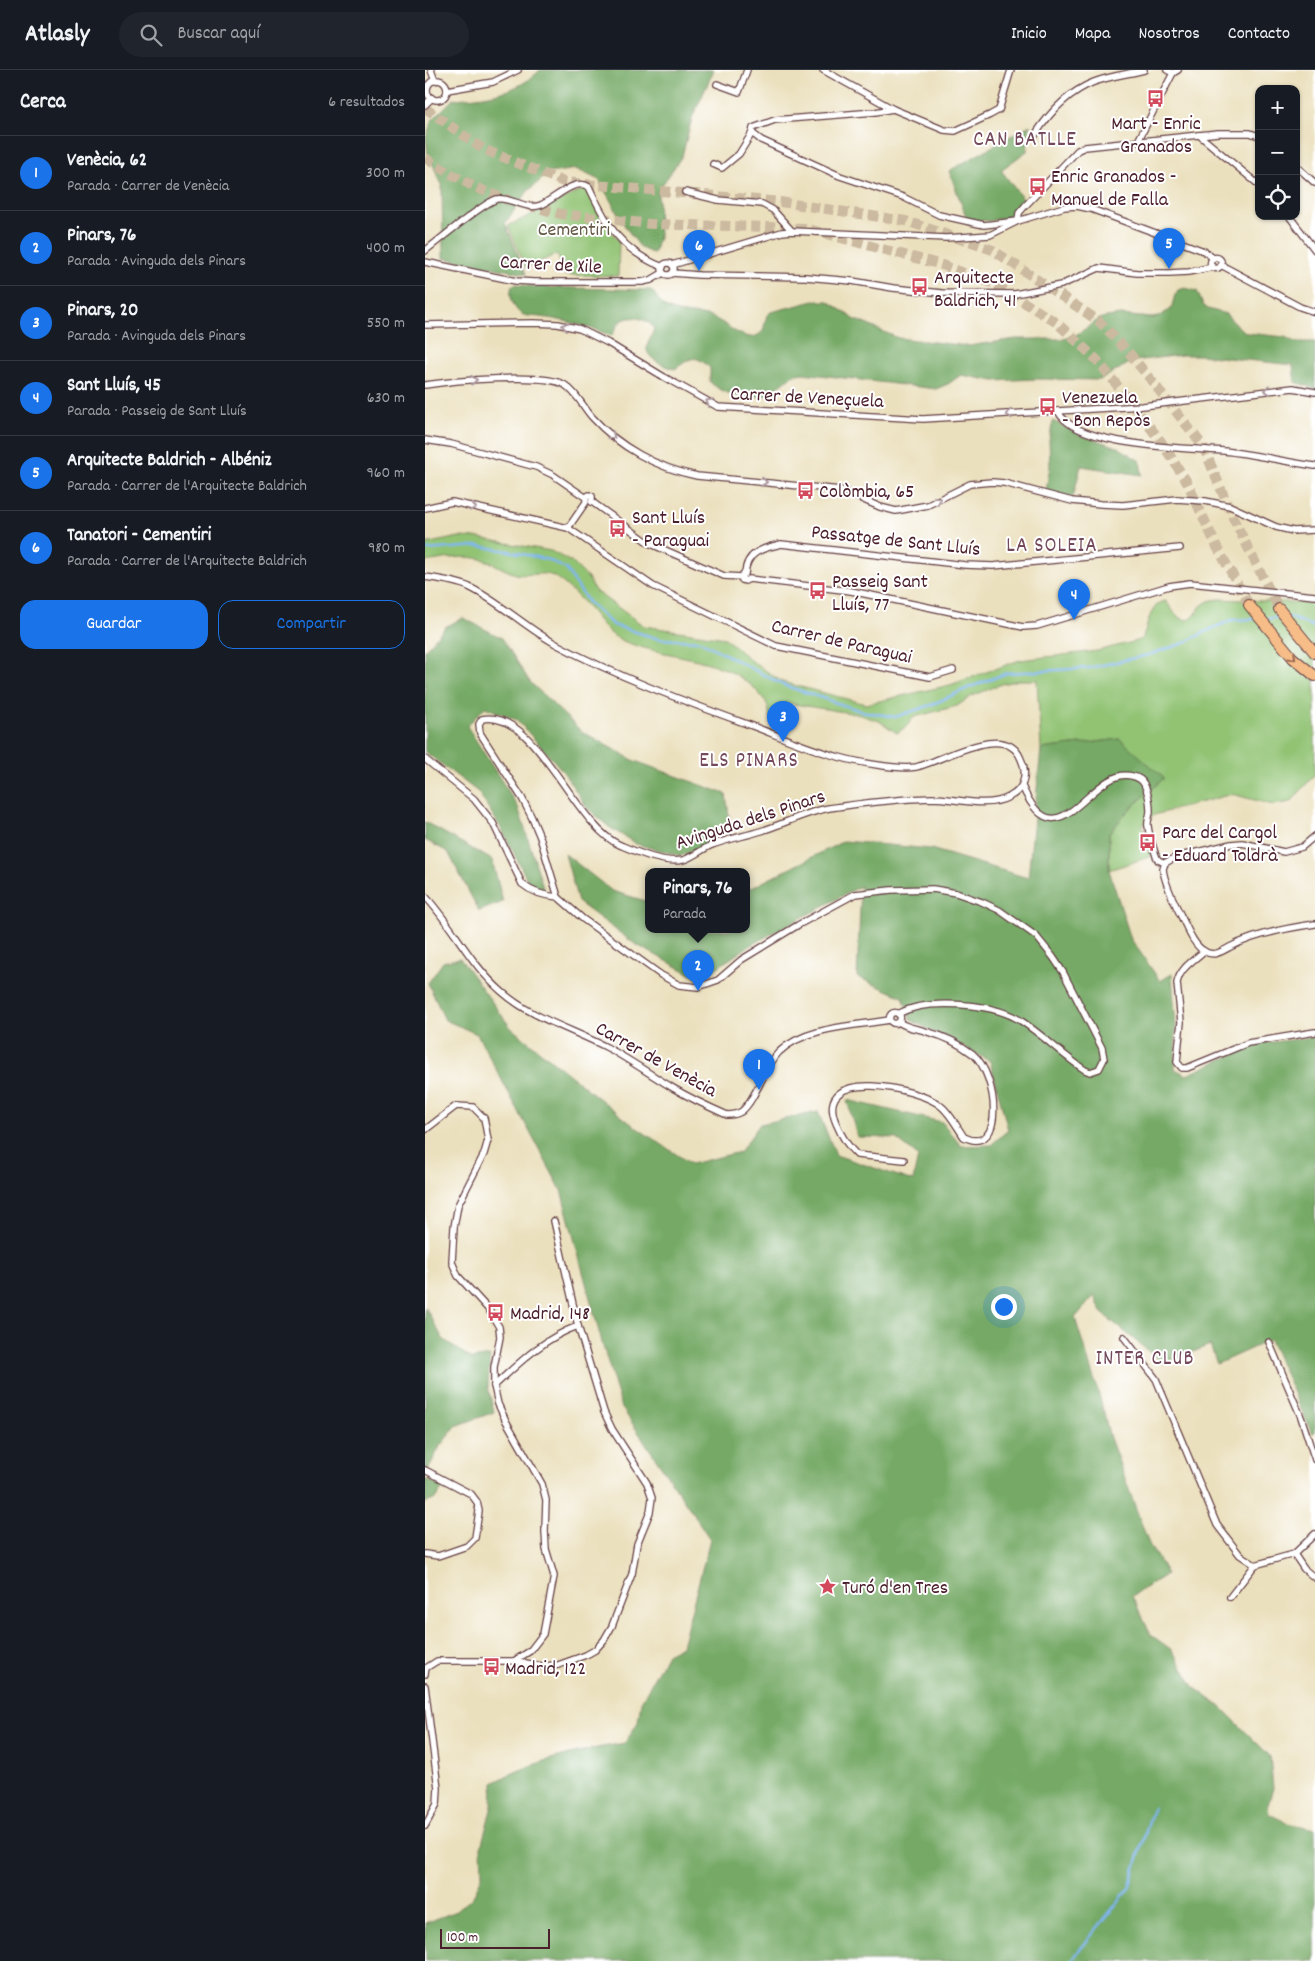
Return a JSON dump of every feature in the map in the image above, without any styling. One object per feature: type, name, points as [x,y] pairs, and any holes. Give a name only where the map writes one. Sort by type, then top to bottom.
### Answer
[{"type":"highway","points":[[1249,605],[1293,658],[1315,676]]},
{"type":"highway","points":[[1279,609],[1315,653]]},
{"type":"street","points":[[431,70],[435,81]]},
{"type":"street","points":[[447,90],[493,82],[518,70]]},
{"type":"street","points":[[717,84],[739,92],[747,70]]},
{"type":"street","points":[[823,70],[893,109],[944,130],[955,131],[999,110],[1011,70]]},
{"type":"street","points":[[1035,135],[1044,120],[1071,93],[1096,81],[1144,70]]},
{"type":"street","points":[[1138,141],[1173,71]]},
{"type":"street","points":[[435,81],[443,82],[447,90],[446,95],[442,99],[437,100],[429,94],[428,88],[435,81]]},
{"type":"street","points":[[425,105],[432,98]]},
{"type":"street","points":[[713,164],[722,168],[739,154],[753,128],[775,120],[893,109]]},
{"type":"street","points":[[1019,221],[1019,213],[1025,206],[1078,150],[1085,147],[1234,132],[1255,135]]},
{"type":"street","points":[[752,133],[761,140],[840,176],[903,197],[939,215],[984,225],[1019,221]]},
{"type":"street","points":[[1199,135],[1255,182]]},
{"type":"street","points":[[1300,170],[1315,183]]},
{"type":"street","points":[[425,252],[483,206],[496,199],[510,200],[533,207],[540,205],[568,188],[578,184],[585,184],[589,187],[605,220],[619,238],[642,257],[669,275],[673,273],[806,277],[942,293],[1015,294],[1061,285],[1099,268],[1137,273],[1169,274],[1217,268],[1221,265]]},
{"type":"street","points":[[685,192],[717,200],[762,204],[773,210],[792,231]]},
{"type":"street","points":[[663,270],[667,264],[672,265],[782,232],[946,238],[990,235],[1019,221],[1064,206],[1091,209],[1204,251],[1213,258],[1220,258],[1221,265]]},
{"type":"street","points":[[1292,220],[1315,250]]},
{"type":"street","name":"Carrer de Xile","points":[[425,252],[437,264]]},
{"type":"street","points":[[1213,258],[1211,263],[1213,267]]},
{"type":"street","name":"Carrer de Xile","points":[[425,262],[481,274],[534,282],[642,282],[651,280],[663,270]]},
{"type":"street","points":[[672,265],[673,273]]},
{"type":"street","points":[[1221,265],[1299,307],[1315,312]]},
{"type":"street","name":"Carrer de Veneçuela","points":[[425,324],[533,322],[558,324],[580,329],[608,343],[664,378],[718,407],[923,419],[1143,406],[1293,388],[1315,392]]},
{"type":"street","points":[[425,385],[443,382],[545,378],[565,385],[602,428],[622,444],[645,458],[677,472],[697,476],[841,490],[880,507],[896,511],[928,504],[970,484],[992,482],[1004,483],[1072,501],[1101,504],[1123,505],[1177,499],[1205,501],[1230,506],[1276,527],[1293,531],[1315,530]]},
{"type":"street","points":[[1058,411],[1063,420],[1075,428],[1107,438],[1153,446],[1226,451],[1315,466]]},
{"type":"street","points":[[425,440],[451,444],[536,467],[553,475],[649,543],[723,576],[745,576],[851,591],[1023,627],[1037,626],[1169,586],[1190,583],[1315,596]]},
{"type":"street","points":[[567,528],[588,501]]},
{"type":"street","name":"Carrer de Paraguai","points":[[425,508],[452,502],[567,528],[653,586],[776,646],[930,677],[953,670]]},
{"type":"street","name":"Passatge de Sant Lluís","points":[[745,576],[748,560],[753,554],[764,547],[781,544],[965,565],[993,566],[1180,548]]},
{"type":"street","points":[[425,577],[467,586],[553,643],[647,688],[837,757],[871,764],[914,768],[980,744],[995,742],[1008,744],[1018,751],[1023,762],[1025,774],[1022,786],[1034,808],[1047,817],[1055,818],[1070,811],[1113,779],[1129,775],[1137,778],[1142,781],[1147,793],[1150,812],[1147,824],[1155,856],[1158,860],[1165,863]]},
{"type":"street","name":"Avinguda dels Pinars","points":[[558,897],[540,837],[532,818],[522,798],[480,733],[479,724],[482,719],[501,720],[518,730],[553,769],[578,805],[602,834],[617,844],[666,859],[681,860],[711,845],[761,831],[826,808],[935,798],[1001,801],[1017,792],[1022,786]]},
{"type":"street","points":[[425,759],[474,798],[493,823],[522,884],[530,891],[546,896],[558,897],[583,919],[661,975],[679,985],[704,986],[718,980],[741,960],[798,925],[855,894],[923,888],[956,893],[999,910],[1025,927],[1045,946],[1063,972],[1102,1048],[1104,1059],[1099,1069],[1090,1072],[1085,1070],[1017,1019],[995,1010],[964,1005],[940,1005],[906,1009],[898,1014],[893,1013],[889,1020],[893,1024],[899,1022]]},
{"type":"street","points":[[1165,863],[1176,857],[1242,843],[1284,852],[1302,846],[1315,836]]},
{"type":"street","points":[[1165,863],[1163,873],[1192,937],[1204,951],[1211,954],[1218,953],[1244,940],[1263,934],[1315,924]]},
{"type":"street","name":"Carrer de Venècia","points":[[425,896],[445,920],[480,969],[499,990],[519,1006],[617,1053],[674,1089],[727,1115],[733,1115],[742,1110],[780,1051],[794,1042],[839,1026],[889,1020]]},
{"type":"street","points":[[1204,951],[1188,964],[1178,976],[1181,1035],[1177,1062],[1180,1066],[1187,1068],[1248,1043],[1315,1032]]},
{"type":"street","points":[[898,1014],[900,1017],[899,1022]]},
{"type":"street","points":[[899,1022],[906,1027],[947,1038],[973,1054],[981,1063],[990,1081],[995,1108],[993,1121],[986,1134],[982,1138],[969,1140],[963,1137],[943,1107],[923,1097],[873,1086],[853,1087],[840,1092],[833,1106],[834,1116],[846,1143],[852,1150],[857,1155],[904,1160]]},
{"type":"street","points":[[425,1130],[456,1106],[464,1105],[473,1107],[479,1112],[484,1118],[487,1129],[488,1140],[484,1154],[458,1205],[451,1253],[452,1262],[458,1276],[489,1310],[499,1327],[500,1337],[494,1367],[494,1386],[498,1404],[506,1421],[542,1484],[547,1500],[546,1548],[554,1576],[543,1634],[530,1651],[513,1661]]},
{"type":"street","points":[[425,1674],[426,1668],[437,1661],[513,1661],[542,1666],[558,1665],[595,1650],[604,1640],[612,1626],[632,1574],[637,1544],[650,1512],[651,1498],[647,1483],[603,1412],[578,1326],[554,1221]]},
{"type":"street","points":[[494,1386],[544,1342],[560,1332],[578,1326]]},
{"type":"street","points":[[1124,1337],[1156,1379],[1217,1525],[1240,1555],[1255,1566]]},
{"type":"street","points":[[1269,1342],[1301,1417],[1315,1460]]},
{"type":"street","points":[[425,1470],[471,1494],[477,1502],[479,1512],[475,1538],[467,1546],[439,1556],[425,1554]]},
{"type":"street","points":[[1229,1597],[1255,1566],[1294,1554],[1315,1534]]},
{"type":"street","points":[[1294,1554],[1304,1569],[1315,1578]]},
{"type":"street","points":[[425,1686],[439,1788],[437,1804],[425,1826]]},
{"type":"green space","points":[[540,70],[714,70],[692,118],[682,156],[658,191],[659,237],[654,254],[641,248],[626,228],[599,180],[576,169],[549,173],[528,191],[505,223],[526,274],[443,258],[442,185],[428,154],[426,138],[432,120],[453,99],[488,95],[511,89],[531,78]]},
{"type":"green space","points":[[1030,125],[1027,151],[1001,170],[1025,202],[1007,217],[990,221],[967,219],[949,171]]},
{"type":"green space","name":"Cementiri","points":[[588,187],[608,228],[619,241],[618,276],[565,275],[557,254],[526,268],[508,226]]},
{"type":"green space","points":[[516,284],[537,287],[650,290],[670,310],[711,317],[749,337],[757,336],[763,331],[767,315],[771,312],[814,301],[828,301],[854,319],[898,338],[968,346],[1016,339],[1064,339],[1076,335],[1101,318],[1120,315],[1158,317],[1171,309],[1178,290],[1185,288],[1197,291],[1203,305],[1208,309],[1226,314],[1238,327],[1247,333],[1285,337],[1295,342],[1315,342],[1315,389],[1295,382],[1293,365],[1200,355],[1182,355],[1133,361],[1100,380],[1036,379],[994,381],[961,375],[948,384],[936,389],[803,373],[787,379],[768,395],[753,397],[737,396],[723,391],[710,382],[710,368],[700,360],[688,360],[675,369],[653,359],[647,351],[647,347],[654,328],[647,322],[638,318],[629,318],[620,322],[611,336],[576,324],[524,315],[517,310],[511,298],[512,286]]},
{"type":"green space","points":[[1053,421],[1080,435],[1118,447],[1140,461],[1142,475],[1081,466],[1073,497],[1046,491],[1050,466],[1049,440]]},
{"type":"green space","points":[[459,537],[479,538],[551,551],[573,563],[588,578],[595,591],[644,626],[725,638],[749,659],[782,682],[866,704],[950,685],[1020,660],[1097,651],[1137,641],[1142,639],[1152,611],[1160,603],[1166,601],[1177,616],[1185,620],[1194,616],[1200,607],[1211,600],[1313,603],[1315,605],[1315,774],[1291,802],[1273,805],[1232,794],[1154,815],[1142,826],[1152,856],[1109,870],[1109,833],[1127,812],[1120,739],[1041,749],[1037,680],[1019,680],[1002,684],[972,696],[957,706],[914,717],[907,726],[897,733],[879,721],[857,714],[787,703],[782,704],[778,717],[773,723],[764,699],[750,684],[734,673],[698,660],[623,641],[610,633],[573,592],[551,575],[516,574],[485,560],[470,557],[425,562],[425,544]]},
{"type":"green space","points":[[463,618],[502,638],[530,682],[582,732],[635,761],[726,794],[730,823],[712,842],[681,856],[636,844],[609,827],[587,808],[562,770],[517,720],[485,707],[467,726],[518,807],[544,890],[528,881],[501,828],[478,792],[425,752],[425,650],[445,627]]},
{"type":"green space","points":[[1120,739],[1164,778],[1127,812],[1109,833],[1109,870],[1131,939],[1160,981],[1172,974],[1176,1027],[1175,1069],[1187,1075],[1256,1044],[1315,1037],[1315,1432],[1312,1433],[1270,1340],[1217,1364],[1210,1345],[1164,1364],[1103,1314],[1094,1296],[1075,1318],[1100,1398],[1110,1438],[1149,1544],[1167,1574],[1132,1596],[1151,1635],[1172,1650],[1195,1688],[1221,1707],[1270,1756],[1273,1788],[1268,1805],[1269,1814],[1288,1823],[1315,1829],[1315,1961],[425,1961],[425,1923],[457,1911],[473,1897],[482,1876],[481,1847],[492,1806],[493,1783],[525,1768],[557,1757],[625,1743],[638,1722],[641,1702],[667,1654],[682,1646],[710,1539],[622,1408],[602,1343],[561,1190],[477,1034],[445,1020],[428,983],[443,962],[460,958],[511,1028],[634,1126],[691,1164],[740,1152],[760,1124],[818,1112],[836,1155],[913,1181],[918,1156],[895,1138],[857,1137],[847,1100],[942,1122],[961,1146],[991,1145],[1008,1130],[990,1061],[911,1020],[903,997],[857,977],[861,886],[749,946],[700,979],[635,944],[578,902],[565,854],[612,891],[645,901],[645,933],[750,933],[750,888],[844,841],[931,849],[1028,878],[1041,749]]},
{"type":"green space","points":[[425,822],[492,860],[503,902],[479,911],[448,852],[425,840]]},
{"type":"green space","points":[[425,1307],[443,1339],[472,1359],[490,1356],[488,1387],[494,1412],[456,1426],[440,1446],[425,1476]]},
{"type":"green space","points":[[425,1479],[444,1487],[434,1500],[425,1503]]},
{"type":"waterway","points":[[425,550],[478,546],[549,560],[566,569],[588,602],[613,625],[659,639],[700,641],[783,685],[861,711],[895,717],[931,705],[1007,673],[1089,668],[1148,655],[1184,643],[1232,620],[1256,619]]},
{"type":"waterway","points":[[1264,619],[1281,617]]},
{"type":"waterway","points":[[1289,617],[1315,627]]},
{"type":"waterway","points":[[1071,1961],[1129,1888],[1153,1808]]},
{"type":"tunnel","points":[[425,108],[483,149],[564,182],[780,202],[906,221],[993,250],[1100,322],[1131,355],[1203,446],[1234,520],[1279,609]]},
{"type":"tunnel","points":[[425,158],[476,187],[509,200]]},
{"type":"tunnel","points":[[527,205],[561,214],[651,224],[804,228],[942,265],[995,284],[1057,323],[1098,361],[1160,440],[1187,482],[1216,545],[1249,605]]},
{"type":"place","name":"Mart - Enric Granados","points":[[1156,98]]},
{"type":"place","name":"Enric Granados - Manuel de Falla","points":[[1037,187]]},
{"type":"place","name":"Arquitecte Baldrich - Albéniz","points":[[1169,269]]},
{"type":"place","name":"Tanatori - Cementiri","points":[[699,271]]},
{"type":"place","name":"Arquitecte Baldrich, 41","points":[[920,287]]},
{"type":"place","name":"Venezuela - Bon Repòs","points":[[1048,407]]},
{"type":"place","name":"Colòmbia, 65","points":[[805,490]]},
{"type":"place","name":"Sant Lluís - Paraguai","points":[[618,528]]},
{"type":"place","name":"Passeig Sant Lluís, 77","points":[[818,591]]},
{"type":"place","name":"Sant Lluís, 45","points":[[1074,620]]},
{"type":"place","name":"Pinars, 20","points":[[783,742]]},
{"type":"place","name":"Parc del Cargol - Eduard Toldrà","points":[[1148,843]]},
{"type":"place","name":"Pinars, 76","points":[[698,991]]},
{"type":"place","name":"Venècia, 62","points":[[759,1090]]},
{"type":"place","name":"Madrid, 148","points":[[496,1312]]},
{"type":"place","name":"Turó d'en Tres","points":[[828,1586]]},
{"type":"place","name":"Madrid, 122","points":[[491,1667]]},
{"type":"district","name":"CAN BATLLE","points":[[1025,138]]},
{"type":"district","name":"LA SOLEIA","points":[[1052,544]]},
{"type":"district","name":"ELS PINARS","points":[[749,759]]},
{"type":"district","name":"INTER CLUB","points":[[1145,1357]]}]
